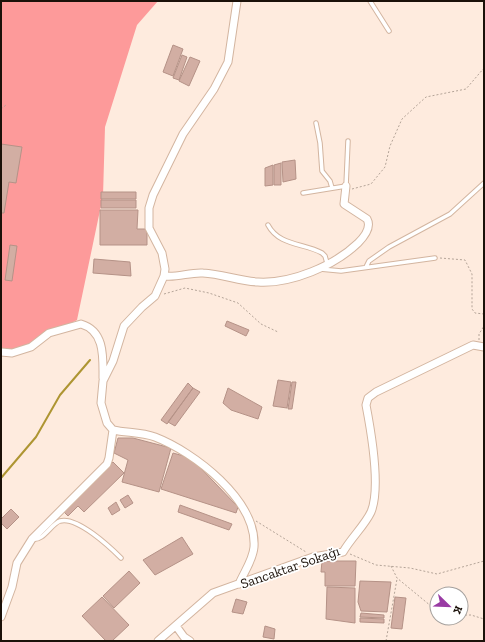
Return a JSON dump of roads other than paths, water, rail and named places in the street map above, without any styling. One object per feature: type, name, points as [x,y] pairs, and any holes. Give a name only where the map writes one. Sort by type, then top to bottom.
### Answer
[{"type":"street","points":[[103,381],[113,361],[124,326],[155,296],[164,276],[165,269],[162,253],[149,228],[149,208],[156,188],[183,134],[214,89],[228,62],[237,1]]},
{"type":"street","points":[[164,276],[202,273],[238,280],[269,282],[290,279],[318,268],[357,243],[368,229],[367,219],[344,204],[346,189]]},
{"type":"street","points":[[1,352],[12,353],[31,347],[49,333],[81,324],[94,330],[101,341],[103,381],[101,402],[107,423],[113,430],[154,437],[189,453],[209,470],[239,501],[248,514],[254,539],[253,552],[239,584]]},
{"type":"street","name":"Sancaktar Sokağı","points":[[158,641],[213,593],[313,557],[344,552],[370,512],[374,501],[374,464],[366,405],[368,398],[376,392],[473,345],[482,346]]},
{"type":"street","points":[[1,617],[12,587],[17,563],[32,540],[107,464],[113,430]]},
{"type":"street","points":[[176,626],[184,637],[190,641]]},
{"type":"lane","points":[[372,1],[389,32]]},
{"type":"lane","points":[[316,123],[320,143],[322,171],[330,182],[332,188]]},
{"type":"lane","points":[[303,193],[332,188],[346,189],[348,141]]},
{"type":"lane","points":[[366,267],[369,261],[389,247],[450,214],[484,183]]},
{"type":"lane","points":[[268,225],[273,232],[283,240],[322,253],[325,256],[327,263]]},
{"type":"lane","points":[[318,268],[334,272],[436,258]]},
{"type":"lane","points":[[32,540],[37,539],[59,521],[68,521],[98,536],[121,558]]},
{"type":"waterway","points":[[1,478],[36,437],[60,395],[90,360]]}]
